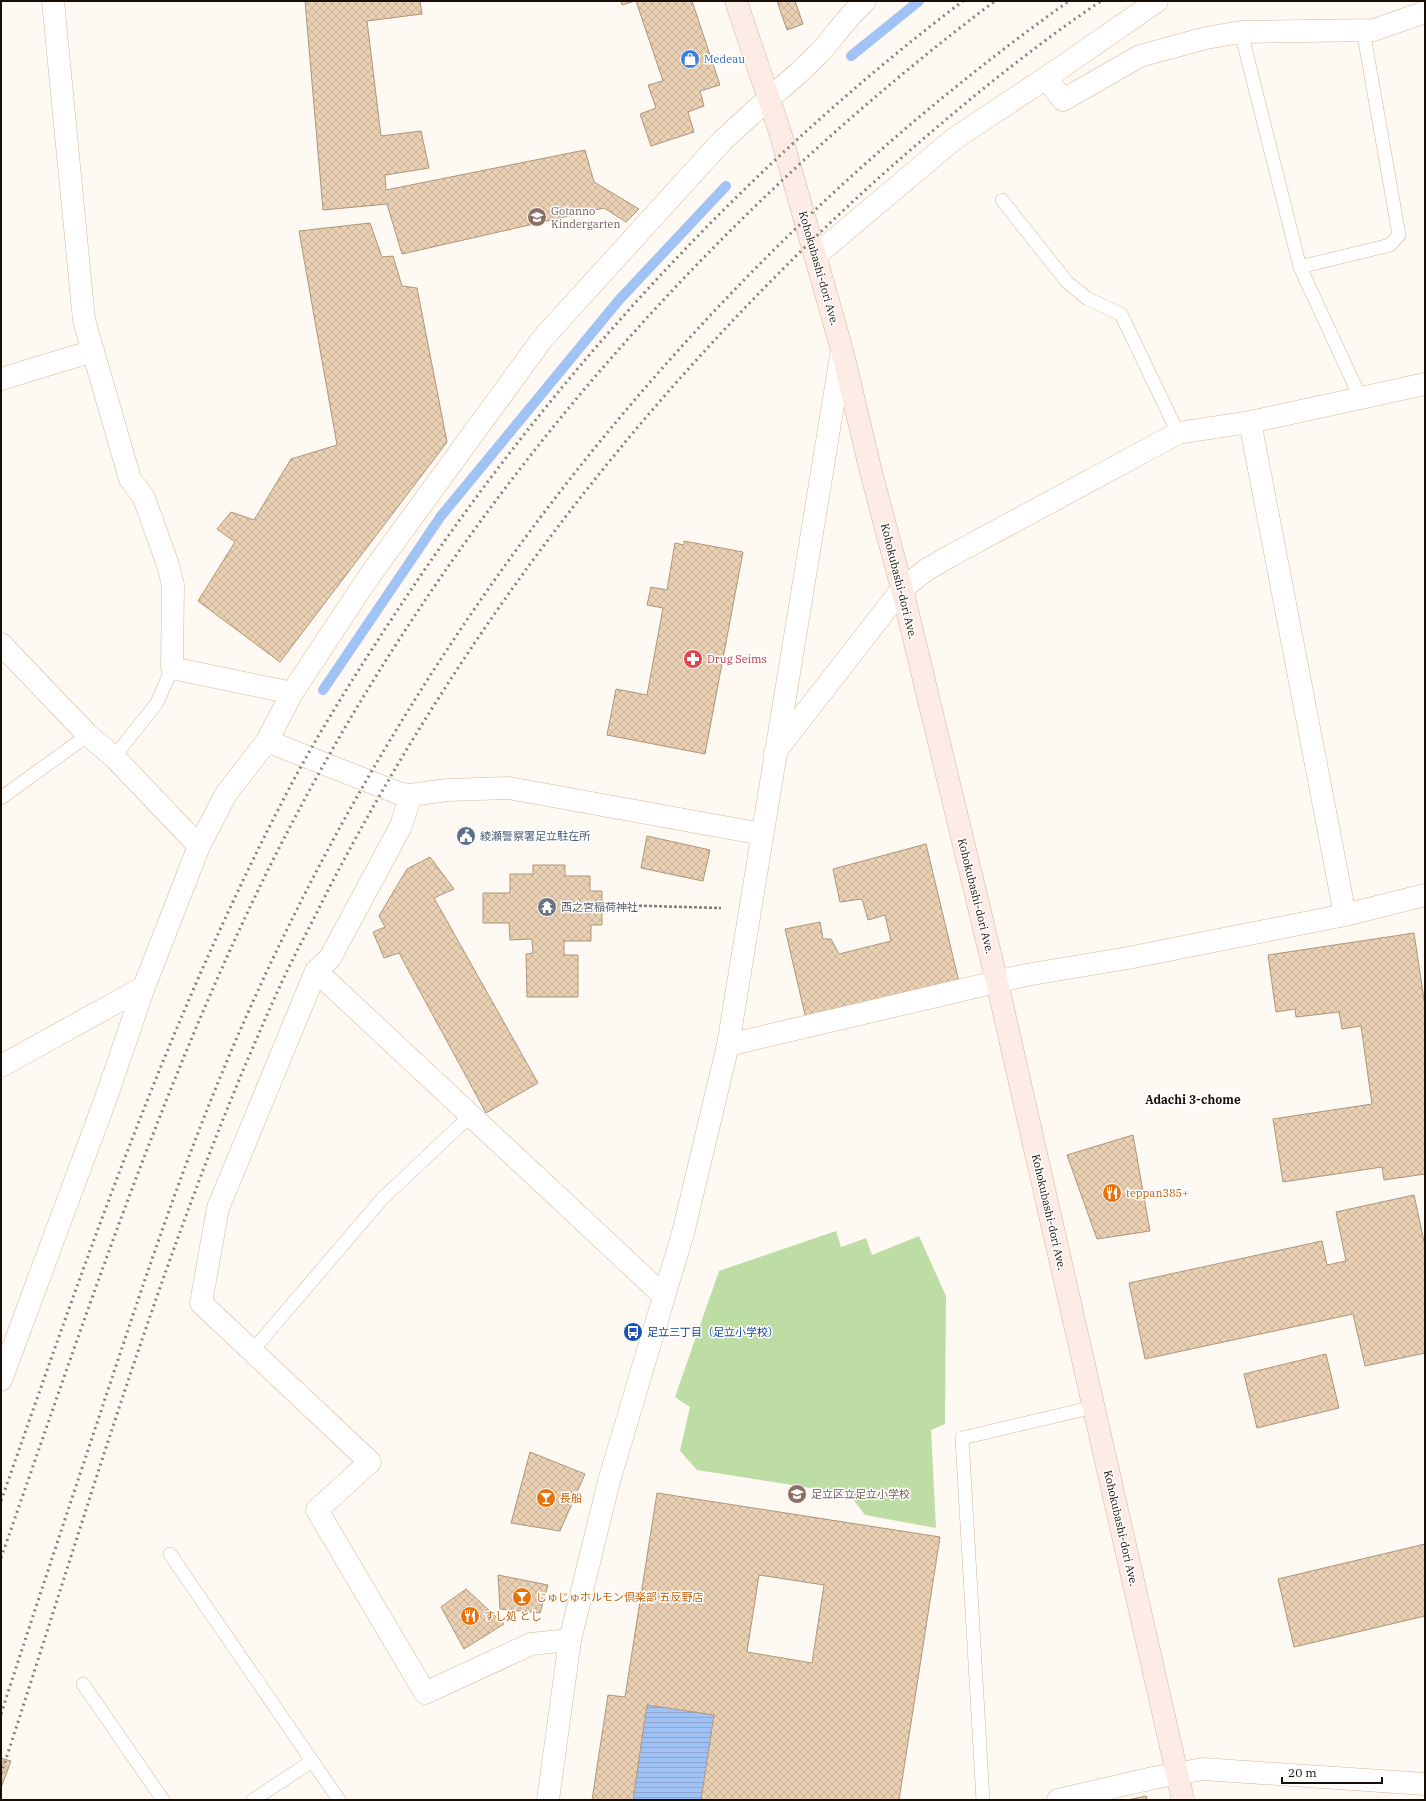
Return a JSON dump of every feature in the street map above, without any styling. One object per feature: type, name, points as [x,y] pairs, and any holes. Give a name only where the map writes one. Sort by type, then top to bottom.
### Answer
[{"type":"main road","name":"Kohokubashi-dori Ave.","points":[[736,1],[780,132],[842,350],[871,472],[902,589],[997,982],[1183,1800]]},
{"type":"street","points":[[53,1],[84,320],[130,479],[144,498],[168,565],[173,585],[172,668],[292,693]]},
{"type":"street","points":[[815,256],[954,139],[1046,78],[1157,1]]},
{"type":"street","points":[[1,1380],[106,1098],[144,987],[199,846],[226,794],[267,741],[292,693],[370,575],[543,338],[722,141],[768,98],[791,80],[821,50],[859,4]]},
{"type":"street","points":[[1046,78],[1064,100],[1140,56],[1206,38],[1241,32],[1374,30],[1425,12]]},
{"type":"street","points":[[548,1800],[570,1640],[609,1481],[683,1233],[728,1045],[842,350]]},
{"type":"street","points":[[1,379],[93,351]]},
{"type":"street","points":[[775,752],[902,589],[926,570],[952,555],[1178,433],[1250,422],[1425,384]]},
{"type":"street","points":[[1250,422],[1345,915]]},
{"type":"street","points":[[1,644],[88,735],[114,757],[199,846]]},
{"type":"street","points":[[267,741],[398,793],[411,795],[447,790],[509,788],[762,834]]},
{"type":"street","points":[[411,795],[401,826],[330,958],[316,971],[218,1208],[201,1304],[370,1462],[317,1510],[425,1693],[531,1644],[570,1640]]},
{"type":"street","points":[[728,1045],[997,982],[1345,915],[1425,895]]},
{"type":"street","points":[[316,971],[664,1296]]},
{"type":"street","points":[[1,1066],[144,987]]},
{"type":"street","points":[[1058,1800],[1177,1773],[1203,1769],[1425,1784]]},
{"type":"lane","points":[[1300,267],[1390,245],[1399,235],[1363,30]]},
{"type":"lane","points":[[1241,32],[1300,267],[1361,399]]},
{"type":"lane","points":[[1002,200],[1067,282],[1088,299],[1121,314],[1178,433]]},
{"type":"lane","points":[[114,757],[157,703],[172,668]]},
{"type":"lane","points":[[1,798],[88,735]]},
{"type":"lane","points":[[252,1351],[382,1199],[471,1115]]},
{"type":"lane","points":[[983,1800],[962,1438],[1094,1407]]},
{"type":"lane","points":[[170,1554],[339,1800]]},
{"type":"lane","points":[[83,1684],[163,1800]]},
{"type":"lane","points":[[253,1800],[312,1761]]},
{"type":"path","points":[[614,904],[727,908]]},
{"type":"green space","points":[[836,1231],[841,1247],[866,1238],[872,1255],[919,1236],[946,1296],[945,1424],[931,1430],[936,1528],[865,1515],[849,1494],[697,1470],[680,1451],[690,1407],[675,1397],[719,1271]]},
{"type":"water","points":[[647,1705],[714,1715],[701,1800],[633,1800]]},
{"type":"building","points":[[305,1],[420,1],[422,14],[367,21],[381,136],[421,131],[429,168],[385,175],[386,190],[585,150],[594,182],[639,209],[626,222],[604,208],[402,254],[387,204],[323,210]]},
{"type":"building","points":[[621,1],[635,1],[622,5]]},
{"type":"building","points":[[636,1],[692,1],[720,85],[700,91],[704,106],[688,112],[694,132],[651,146],[640,114],[656,108],[648,85],[663,81]]},
{"type":"building","points":[[777,1],[795,1],[803,24],[787,30]]},
{"type":"building","points":[[370,223],[382,257],[393,256],[402,286],[417,288],[447,442],[280,662],[198,601],[235,542],[217,529],[231,512],[254,520],[291,459],[337,445],[299,231]]},
{"type":"building","points":[[684,541],[743,552],[705,754],[607,735],[616,689],[647,695],[663,608],[647,605],[651,587],[667,590],[675,543],[684,545]]},
{"type":"building","points":[[647,836],[710,850],[703,881],[641,868]]},
{"type":"building","points":[[926,844],[959,982],[806,1019],[785,929],[820,922],[823,939],[831,939],[839,954],[891,941],[885,915],[868,920],[862,899],[840,902],[833,869]]},
{"type":"building","points":[[430,857],[454,889],[434,898],[538,1083],[486,1113],[399,953],[384,958],[373,932],[385,927],[379,916],[407,869]]},
{"type":"building","points":[[533,865],[565,865],[565,876],[590,876],[590,891],[602,891],[602,925],[591,925],[591,941],[564,941],[564,955],[578,955],[578,997],[527,997],[526,954],[533,953],[532,939],[510,940],[509,923],[483,923],[483,893],[510,893],[510,874],[533,874]]},
{"type":"building","points":[[1414,933],[1425,1006],[1425,1174],[1384,1180],[1382,1167],[1283,1182],[1273,1119],[1372,1104],[1361,1026],[1342,1029],[1339,1012],[1296,1017],[1295,1009],[1276,1012],[1268,955]]},
{"type":"building","name":"teppan385+","points":[[1133,1135],[1150,1231],[1097,1239],[1067,1155]]},
{"type":"building","points":[[1414,1195],[1425,1246],[1425,1353],[1365,1366],[1353,1314],[1145,1359],[1129,1283],[1322,1241],[1327,1265],[1346,1261],[1336,1212]]},
{"type":"building","points":[[1326,1354],[1339,1408],[1257,1428],[1244,1374]]},
{"type":"building","name":"長船","points":[[530,1452],[585,1474],[560,1531],[511,1523]]},
{"type":"building","points":[[657,1493],[940,1537],[899,1800],[701,1800],[714,1715],[647,1705],[633,1800],[592,1800],[608,1695],[625,1697]],"holes":[[[759,1575],[824,1585],[812,1663],[747,1652]]]},
{"type":"building","points":[[1425,1544],[1425,1616],[1294,1647],[1278,1579]]},
{"type":"building","name":"じゅじゅホルモン倶楽部 五反野店","points":[[498,1575],[548,1585],[540,1613],[500,1609]]},
{"type":"building","name":"すし処 とし","points":[[466,1589],[504,1624],[464,1649],[441,1607]]},
{"type":"building","points":[[1,1758],[11,1761],[1,1788]]},
{"type":"building","points":[[1146,1796],[1147,1800],[1128,1800]]},
{"type":"waterway","points":[[851,56],[919,1]]},
{"type":"waterway","points":[[323,690],[441,516],[619,300],[726,186]]},
{"type":"railway","points":[[1,1501],[95,1237],[162,1063],[199,977],[237,892],[279,808],[318,736],[361,666],[451,533],[514,448],[581,365],[651,286],[724,209],[801,136],[880,67],[963,1]]},
{"type":"railway","points":[[1,1558],[114,1237],[175,1078],[208,1000],[243,922],[311,788],[387,659],[471,535],[562,416],[661,303],[766,196],[878,95],[995,1]]},
{"type":"railway","points":[[1,1714],[147,1274],[207,1109],[224,1068],[296,912],[378,760],[471,615],[573,476],[684,344],[804,220],[933,106],[1069,1]]},
{"type":"railway","points":[[1,1774],[130,1376],[164,1277],[238,1082],[285,975],[323,900],[378,799],[437,700],[501,604],[570,512],[642,422],[719,336],[799,253],[909,151],[962,106],[1044,41],[1101,1]]},
{"type":"place","name":"Medeau","points":[[690,59]]},
{"type":"place","name":"Gotanno Kindergarten","points":[[537,217]]},
{"type":"place","name":"Drug Seims","points":[[693,659]]},
{"type":"place","name":"綾瀬警察署足立駐在所","points":[[466,836]]},
{"type":"place","name":"西之宮稲荷神社","points":[[547,907]]},
{"type":"place","name":"teppan385+","points":[[1112,1193]]},
{"type":"place","name":"足立三丁目（足立小学校）","points":[[633,1332]]},
{"type":"place","name":"足立区立足立小学校","points":[[797,1494]]},
{"type":"place","name":"長船","points":[[546,1498]]},
{"type":"place","name":"じゅじゅホルモン倶楽部 五反野店","points":[[522,1597]]},
{"type":"place","name":"すし処 とし","points":[[470,1616]]},
{"type":"district","name":"Adachi 3-chome","points":[[1193,1100]]}]
